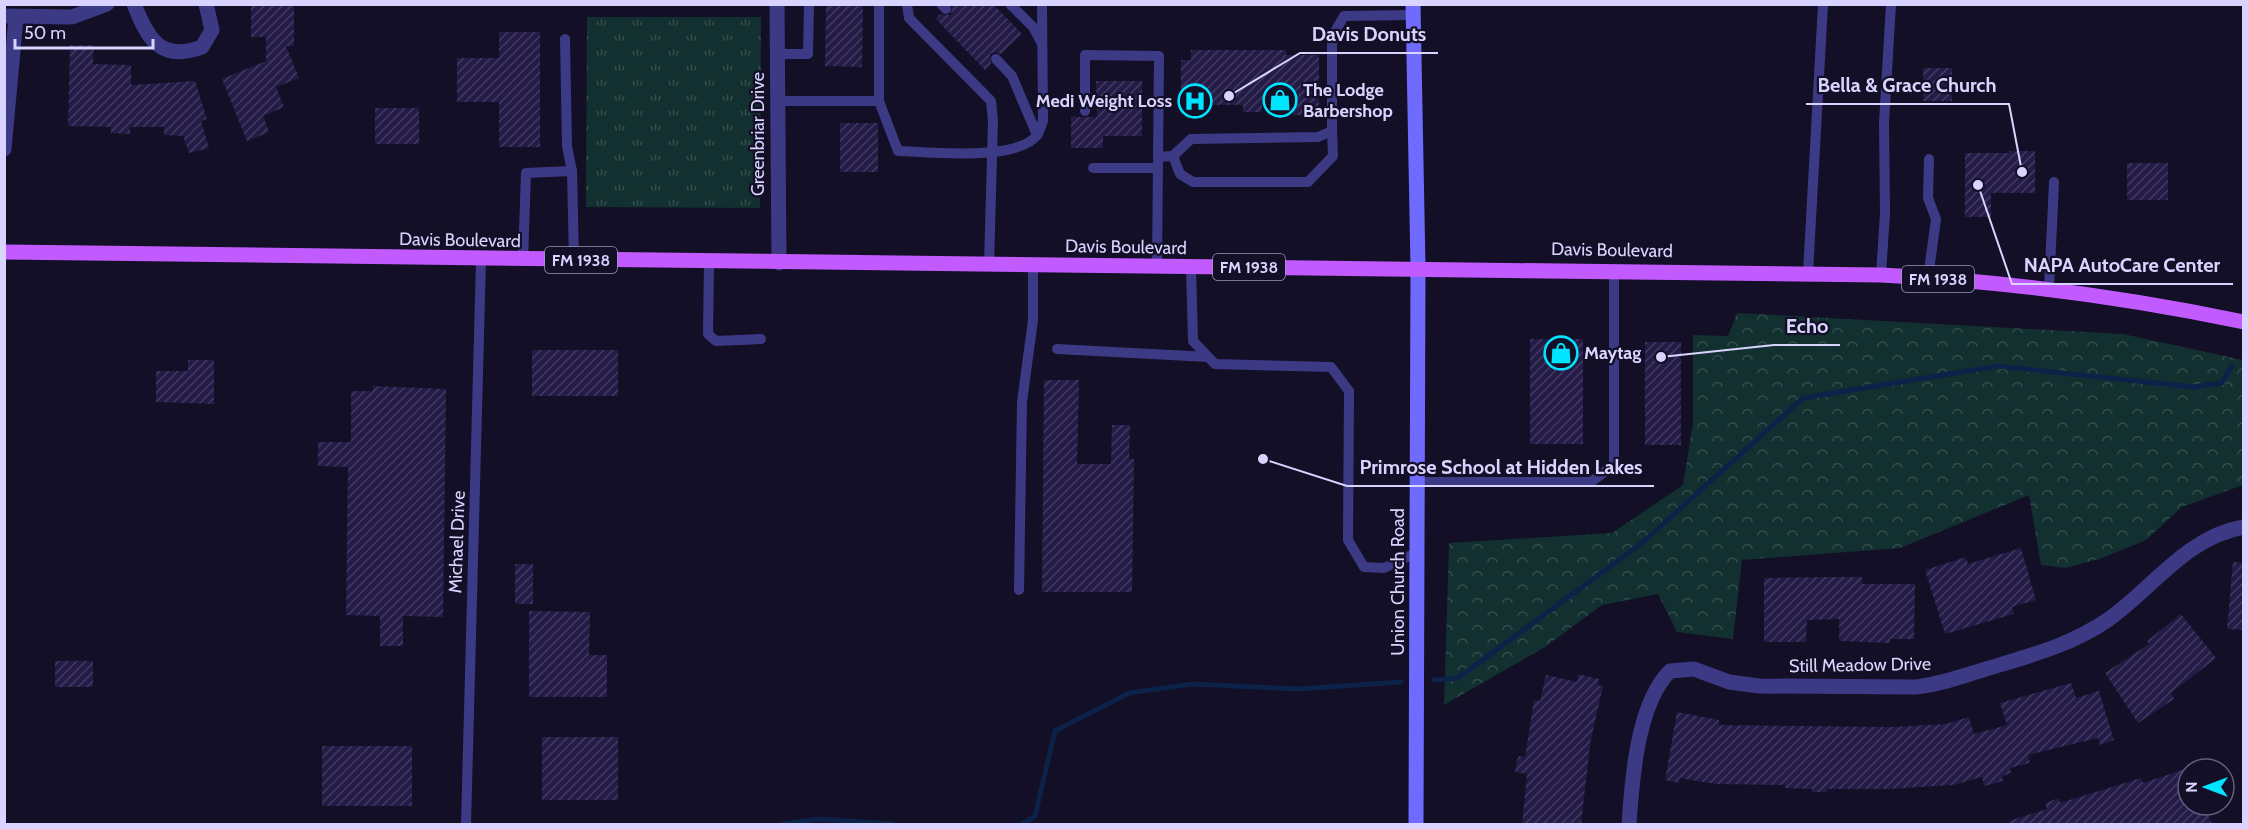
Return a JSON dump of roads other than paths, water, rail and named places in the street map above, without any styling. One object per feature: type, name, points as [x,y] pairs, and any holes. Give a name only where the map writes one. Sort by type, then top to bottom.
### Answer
[{"type":"main road","name":"Davis Boulevard","points":[[4,252],[524,261],[1418,267],[1881,275],[2049,289],[2166,306],[2244,322]]},
{"type":"street","points":[[4,149],[10,17],[72,17],[107,4]]},
{"type":"street","points":[[134,4],[151,41],[168,51],[185,53],[202,47],[212,30],[206,4]]},
{"type":"street","name":"Greenbriar Drive","points":[[777,4],[779,263]]},
{"type":"street","name":"Union Church Road","points":[[1413,10],[1418,267],[1416,825]]},
{"type":"street","name":"Still Meadow Drive","points":[[1629,825],[1635,767],[1646,720],[1654,692],[1670,671],[1694,669],[1730,682],[1759,686],[1915,687],[1939,683],[2048,650],[2080,636],[2118,612],[2192,547],[2217,533],[2244,526]]},
{"type":"lane","points":[[778,54],[808,54],[809,4]]},
{"type":"lane","points":[[879,4],[879,101],[898,151],[991,154],[1021,146],[1038,135],[1043,121],[1042,4]]},
{"type":"lane","points":[[907,4],[909,18],[991,101],[993,121],[989,265]]},
{"type":"lane","points":[[1010,4],[1033,27],[1042,45]]},
{"type":"lane","points":[[1808,273],[1823,4]]},
{"type":"lane","points":[[1881,275],[1885,213],[1884,123],[1891,4]]},
{"type":"lane","points":[[1173,156],[1180,174],[1192,182],[1308,182],[1333,156],[1332,37],[1344,16],[1413,10]]},
{"type":"lane","points":[[565,39],[567,146],[572,171],[574,260]]},
{"type":"lane","points":[[1085,111],[1086,56],[1160,56],[1157,267]]},
{"type":"lane","points":[[996,59],[1012,76],[1038,135]]},
{"type":"lane","points":[[778,101],[879,101]]},
{"type":"lane","points":[[1158,157],[1173,156],[1191,139],[1318,137],[1332,131]]},
{"type":"lane","points":[[1928,278],[1936,219],[1928,198],[1929,159]]},
{"type":"lane","points":[[1092,168],[1158,168]]},
{"type":"lane","points":[[524,261],[526,173],[572,171]]},
{"type":"lane","points":[[2049,289],[2054,182]]},
{"type":"lane","name":"Michael Drive","points":[[466,825],[481,260]]},
{"type":"lane","points":[[709,262],[708,334],[716,341],[761,339]]},
{"type":"lane","points":[[1019,590],[1022,402],[1033,320],[1033,265]]},
{"type":"lane","points":[[1191,267],[1193,341],[1215,364],[1331,367],[1349,392],[1348,540],[1364,567],[1384,568],[1418,552]]},
{"type":"lane","points":[[1418,482],[1591,482],[1614,465],[1614,270]]},
{"type":"lane","points":[[1057,349],[1208,357]]},
{"type":"waterway","points":[[1434,680],[1458,678],[1642,543],[1803,398],[1998,366],[2193,387],[2222,383],[2232,365]]},
{"type":"waterway","points":[[1022,824],[1035,816],[1055,731],[1129,693],[1192,684],[1299,689],[1401,682]]},
{"type":"waterway","points":[[783,824],[819,819],[893,824]]},
{"type":"place","name":"Davis Donuts","points":[[1229,96]]},
{"type":"place","name":"The Lodge Barbershop","points":[[1280,100]]},
{"type":"place","name":"Medi Weight Loss","points":[[1195,101]]},
{"type":"place","name":"Bella & Grace Church","points":[[2022,172]]},
{"type":"place","name":"NAPA AutoCare Center","points":[[1978,185]]},
{"type":"place","name":"Maytag","points":[[1561,353]]},
{"type":"place","name":"Echo","points":[[1661,357]]},
{"type":"place","name":"Primrose School at Hidden Lakes","points":[[1263,459]]}]
